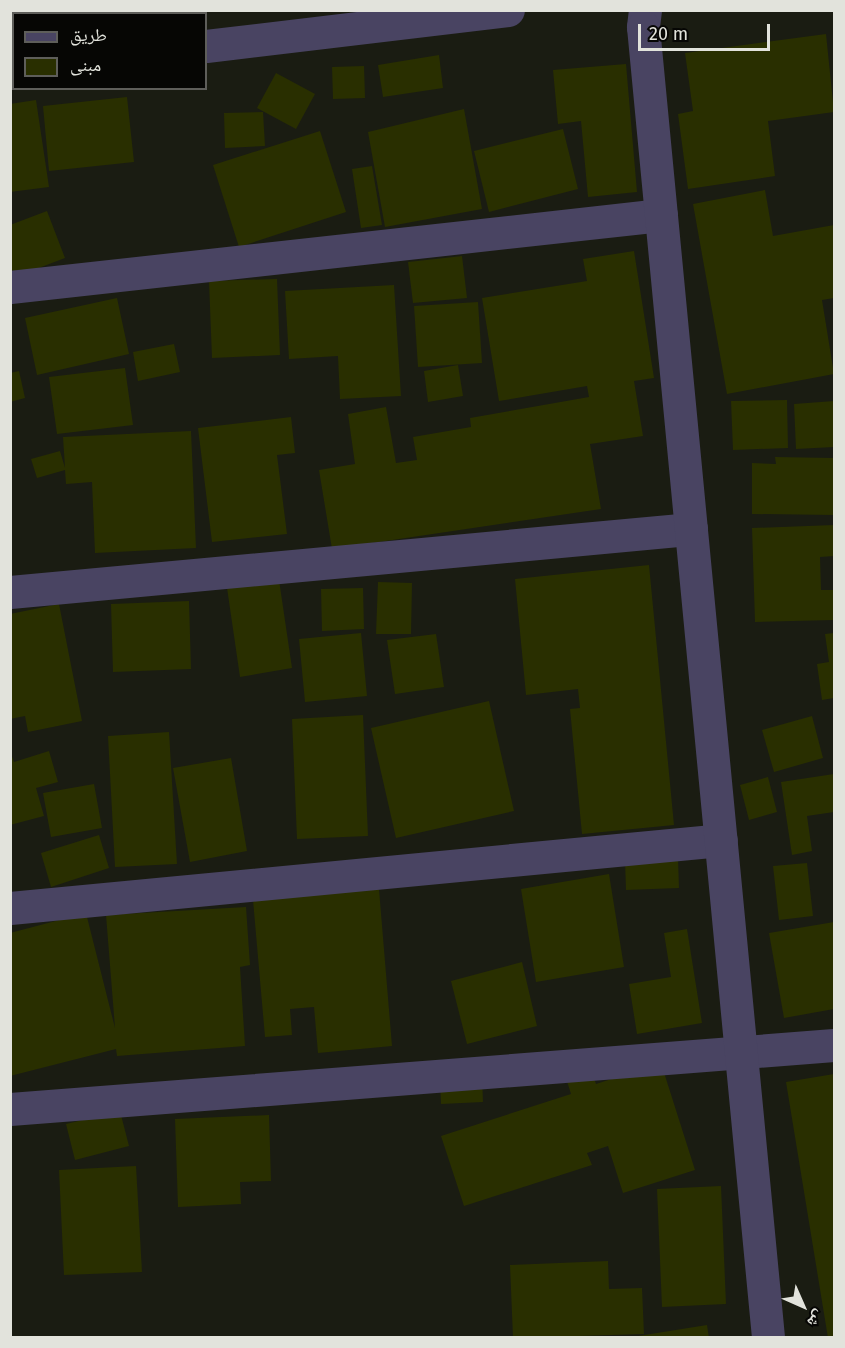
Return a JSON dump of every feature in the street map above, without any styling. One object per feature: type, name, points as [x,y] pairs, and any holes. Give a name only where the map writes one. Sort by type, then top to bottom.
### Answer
[{"type":"street","points":[[207,46],[508,10]]},
{"type":"street","points":[[645,10],[643,27],[768,1338]]},
{"type":"street","points":[[10,287],[661,215]]},
{"type":"street","points":[[10,592],[691,529]]},
{"type":"street","points":[[10,908],[721,840]]},
{"type":"street","points":[[10,1109],[834,1045]]},
{"type":"building","points":[[826,34],[834,112],[768,121],[775,176],[688,189],[678,114],[693,111],[685,53]]},
{"type":"building","points":[[439,55],[443,88],[383,97],[378,65]]},
{"type":"building","points":[[626,64],[637,192],[588,197],[581,121],[558,124],[553,70]]},
{"type":"building","points":[[364,66],[365,98],[333,99],[332,67]]},
{"type":"building","points":[[276,73],[315,94],[296,129],[257,108]]},
{"type":"building","points":[[127,97],[134,162],[49,171],[43,106]]},
{"type":"building","points":[[36,100],[49,187],[10,192],[10,104]]},
{"type":"building","points":[[464,109],[482,209],[385,227],[368,132]]},
{"type":"building","points":[[263,112],[265,146],[225,148],[224,113]]},
{"type":"building","points":[[563,129],[578,189],[489,212],[474,151]]},
{"type":"building","points":[[320,131],[346,212],[239,247],[213,165]]},
{"type":"building","points":[[372,166],[382,225],[361,228],[352,169]]},
{"type":"building","points":[[765,190],[773,236],[834,225],[834,298],[822,300],[834,374],[727,394],[693,204]]},
{"type":"building","points":[[47,211],[65,258],[15,277],[10,265],[10,225]]},
{"type":"building","points":[[634,251],[654,378],[634,381],[643,436],[590,444],[601,509],[332,549],[319,470],[355,464],[348,414],[386,407],[396,463],[417,460],[413,437],[471,427],[470,418],[589,397],[587,386],[499,401],[482,298],[587,281],[583,259]]},
{"type":"building","points":[[462,256],[467,298],[413,303],[408,262]]},
{"type":"building","points":[[277,279],[280,355],[212,358],[209,281]]},
{"type":"building","points":[[394,285],[401,396],[340,399],[338,356],[289,359],[285,291]]},
{"type":"building","points":[[117,298],[129,354],[37,375],[25,318]]},
{"type":"building","points":[[478,302],[482,363],[418,367],[414,306]]},
{"type":"building","points":[[174,344],[180,372],[138,381],[133,352]]},
{"type":"building","points":[[458,365],[463,396],[428,402],[424,371]]},
{"type":"building","points":[[125,368],[133,425],[57,434],[49,377]]},
{"type":"building","points":[[19,371],[25,398],[10,402],[10,373]]},
{"type":"building","points":[[787,400],[788,448],[733,450],[731,401]]},
{"type":"building","points":[[834,401],[834,447],[796,449],[794,404]]},
{"type":"building","points":[[291,417],[295,453],[277,455],[287,534],[212,542],[198,428]]},
{"type":"building","points":[[191,431],[196,548],[95,553],[92,482],[66,484],[65,470],[37,478],[31,459],[60,451],[65,468],[63,437]]},
{"type":"building","points":[[775,457],[834,458],[834,515],[752,514],[752,463],[776,464]]},
{"type":"building","points":[[834,525],[834,556],[820,557],[821,590],[834,590],[834,620],[755,622],[752,528]]},
{"type":"building","points":[[649,565],[674,825],[582,834],[570,709],[580,708],[578,689],[526,695],[515,579]]},
{"type":"building","points":[[278,573],[292,668],[240,677],[226,581]]},
{"type":"building","points":[[378,582],[412,583],[411,634],[376,634]]},
{"type":"building","points":[[363,588],[364,629],[322,631],[321,589]]},
{"type":"building","points":[[189,601],[191,669],[113,672],[111,604]]},
{"type":"building","points":[[59,604],[82,721],[28,732],[25,716],[10,719],[10,614]]},
{"type":"building","points":[[361,633],[367,696],[305,702],[299,639]]},
{"type":"building","points":[[834,633],[834,698],[822,700],[817,664],[829,662],[825,634]]},
{"type":"building","points":[[436,634],[444,687],[395,694],[387,640]]},
{"type":"building","points":[[489,701],[514,811],[396,838],[371,728]]},
{"type":"building","points":[[363,715],[368,836],[297,839],[292,719]]},
{"type":"building","points":[[812,716],[823,758],[774,772],[762,730]]},
{"type":"building","points":[[169,732],[177,864],[115,867],[108,736]]},
{"type":"building","points":[[10,751],[14,762],[49,751],[58,782],[36,788],[44,816],[10,825]]},
{"type":"building","points":[[231,758],[247,851],[190,862],[173,768]]},
{"type":"building","points":[[834,774],[834,812],[807,816],[812,851],[792,855],[781,782]]},
{"type":"building","points":[[768,777],[777,812],[749,820],[740,785]]},
{"type":"building","points":[[94,784],[102,828],[51,837],[43,793]]},
{"type":"building","points":[[99,835],[109,868],[51,887],[41,853]]},
{"type":"building","points":[[678,858],[679,888],[626,890],[625,860]]},
{"type":"building","points":[[807,863],[813,916],[779,920],[773,866]]},
{"type":"building","points":[[609,874],[624,967],[536,982],[521,889]]},
{"type":"building","points":[[379,889],[392,1046],[318,1053],[314,1007],[290,1009],[292,1035],[265,1037],[253,900]]},
{"type":"building","points":[[246,907],[250,965],[240,967],[245,1046],[117,1056],[116,1049],[10,1076],[10,933],[86,913],[115,1028],[106,915]]},
{"type":"building","points":[[834,922],[834,1009],[784,1018],[769,933]]},
{"type":"building","points":[[687,929],[702,1023],[637,1034],[629,984],[671,977],[664,933]]},
{"type":"building","points":[[522,962],[537,1026],[467,1044],[451,981]]},
{"type":"building","points":[[661,1063],[695,1170],[623,1193],[608,1146],[587,1153],[592,1165],[464,1206],[441,1136],[571,1094],[566,1078],[591,1069],[596,1084]]},
{"type":"building","points":[[834,1074],[834,1338],[828,1338],[786,1082]]},
{"type":"building","points":[[482,1077],[483,1102],[441,1104],[440,1080]]},
{"type":"building","points":[[120,1111],[129,1146],[75,1160],[66,1124]]},
{"type":"building","points":[[269,1115],[271,1181],[240,1182],[241,1204],[178,1207],[175,1119]]},
{"type":"building","points":[[136,1166],[142,1272],[64,1275],[59,1170]]},
{"type":"building","points":[[721,1186],[726,1304],[662,1307],[657,1189]]},
{"type":"building","points":[[608,1261],[609,1289],[642,1288],[644,1334],[513,1338],[510,1265]]},
{"type":"building","points":[[707,1325],[709,1338],[638,1338],[638,1336]]}]
